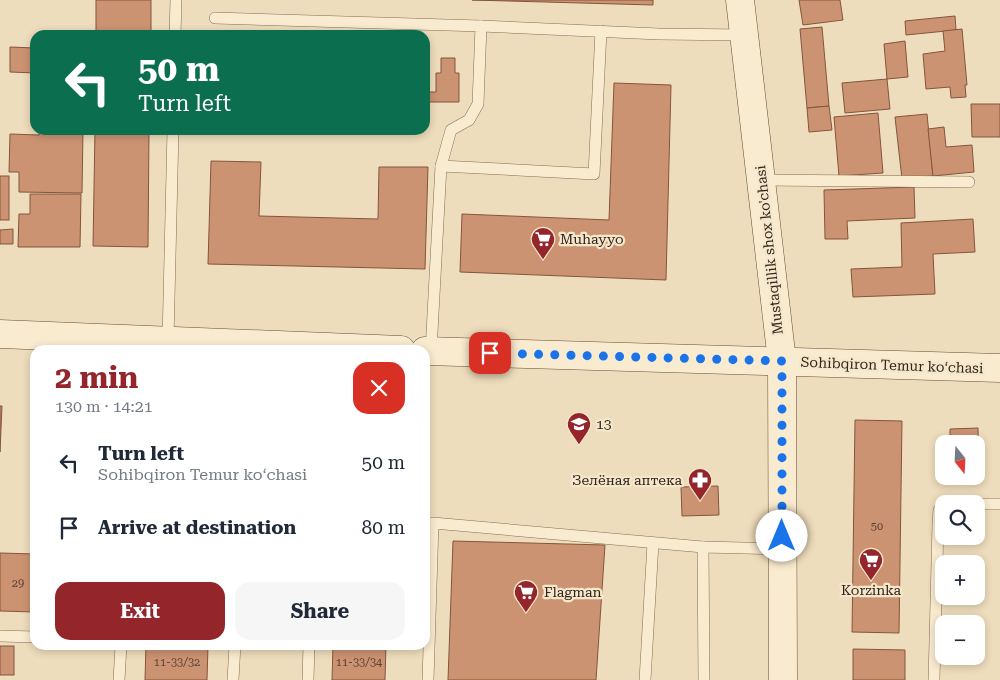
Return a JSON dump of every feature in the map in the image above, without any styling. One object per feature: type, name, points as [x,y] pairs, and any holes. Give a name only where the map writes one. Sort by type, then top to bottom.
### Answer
[{"type":"main road","name":"Mustaqillik shox ko'chasi","points":[[740,0],[782,361],[783,680]]},
{"type":"main road","points":[[0,334],[130,345],[168,341],[272,345]]},
{"type":"main road","name":"Sohibqiron Temur koʻchasi","points":[[430,351],[1000,368]]},
{"type":"lane","points":[[175,30],[176,0]]},
{"type":"lane","points":[[214,18],[745,35]]},
{"type":"lane","points":[[428,345],[441,166],[451,130],[468,120],[478,104],[481,26]]},
{"type":"lane","points":[[441,166],[594,174],[601,31]]},
{"type":"lane","points":[[168,341],[173,135]]},
{"type":"lane","points":[[761,180],[969,182]]},
{"type":"lane","points":[[985,504],[1000,504]]},
{"type":"lane","points":[[430,522],[703,547],[782,549]]},
{"type":"lane","points":[[645,680],[653,543]]},
{"type":"lane","points":[[934,680],[937,545]]},
{"type":"lane","points":[[703,547],[704,680]]},
{"type":"lane","points":[[0,636],[30,637]]},
{"type":"lane","points":[[119,680],[121,650]]},
{"type":"lane","points":[[233,680],[235,650]]},
{"type":"lane","points":[[308,680],[309,650]]},
{"type":"lane","points":[[428,650],[428,680]]},
{"type":"building","points":[[96,0],[151,0],[151,30],[96,30]]},
{"type":"building","points":[[472,0],[653,0],[653,5]]},
{"type":"building","points":[[799,0],[840,0],[843,20],[803,25]]},
{"type":"building","points":[[955,16],[956,30],[906,35],[905,21]]},
{"type":"building","points":[[822,27],[829,106],[807,108],[800,29]]},
{"type":"building","points":[[962,29],[967,85],[965,85],[966,97],[951,98],[950,87],[926,89],[923,54],[945,51],[943,31]]},
{"type":"building","points":[[905,41],[908,77],[887,79],[884,44]]},
{"type":"building","points":[[10,47],[30,48],[30,73],[10,72]]},
{"type":"building","points":[[441,58],[455,58],[455,73],[459,73],[459,102],[430,102],[430,92],[436,92],[436,73],[441,73]]},
{"type":"building","points":[[887,79],[890,109],[845,113],[842,83]]},
{"type":"building","points":[[614,83],[671,85],[666,280],[460,272],[462,214],[609,220]]},
{"type":"building","points":[[971,104],[1000,104],[1000,137],[972,137]]},
{"type":"building","points":[[829,106],[832,130],[809,132],[807,108]]},
{"type":"building","points":[[878,113],[883,173],[839,176],[834,117]]},
{"type":"building","points":[[927,114],[933,176],[902,179],[895,117]]},
{"type":"building","points":[[944,127],[946,147],[972,145],[974,172],[933,176],[928,129]]},
{"type":"building","points":[[10,134],[83,135],[82,193],[19,192],[19,172],[9,172]]},
{"type":"building","points":[[95,135],[149,135],[148,247],[93,246]]},
{"type":"building","points":[[211,161],[261,162],[259,216],[378,219],[379,167],[428,167],[425,269],[208,264]]},
{"type":"building","points":[[0,176],[9,176],[9,220],[0,220]]},
{"type":"building","points":[[914,187],[915,218],[847,221],[848,239],[825,239],[824,190]]},
{"type":"building","points":[[30,194],[81,194],[80,247],[18,247],[19,214],[30,214]]},
{"type":"building","points":[[973,219],[975,252],[933,254],[935,294],[853,297],[851,269],[902,267],[901,223]]},
{"type":"building","points":[[13,229],[13,244],[0,244],[0,230]]},
{"type":"building","points":[[0,406],[2,406],[0,452]]},
{"type":"building","points":[[855,420],[902,421],[899,633],[852,632]]},
{"type":"building","points":[[978,428],[978,435],[950,435],[950,429]]},
{"type":"building","name":"Зелёная аптека","points":[[718,486],[719,515],[682,516],[681,487]]},
{"type":"building","name":"Flagman","points":[[453,541],[605,545],[596,680],[448,680]]},
{"type":"building","points":[[0,553],[30,554],[30,612],[0,611]]},
{"type":"building","points":[[0,646],[14,646],[14,675],[0,675]]},
{"type":"building","points":[[853,649],[905,650],[905,680],[853,680]]},
{"type":"building","name":"11-33/32","points":[[146,650],[208,650],[207,680],[145,680]]},
{"type":"building","name":"11-33/34","points":[[333,650],[386,650],[385,680],[332,680]]},
{"type":"place","name":"Muhayyo","points":[[543,260]]},
{"type":"place","name":"13","points":[[579,445]]},
{"type":"place","name":"Зелёная аптека","points":[[700,501]]},
{"type":"place","name":"Korzinka","points":[[871,581]]},
{"type":"place","name":"Flagman","points":[[526,613]]},
{"type":"route","points":[[490,353],[782,361],[782,536]]}]
